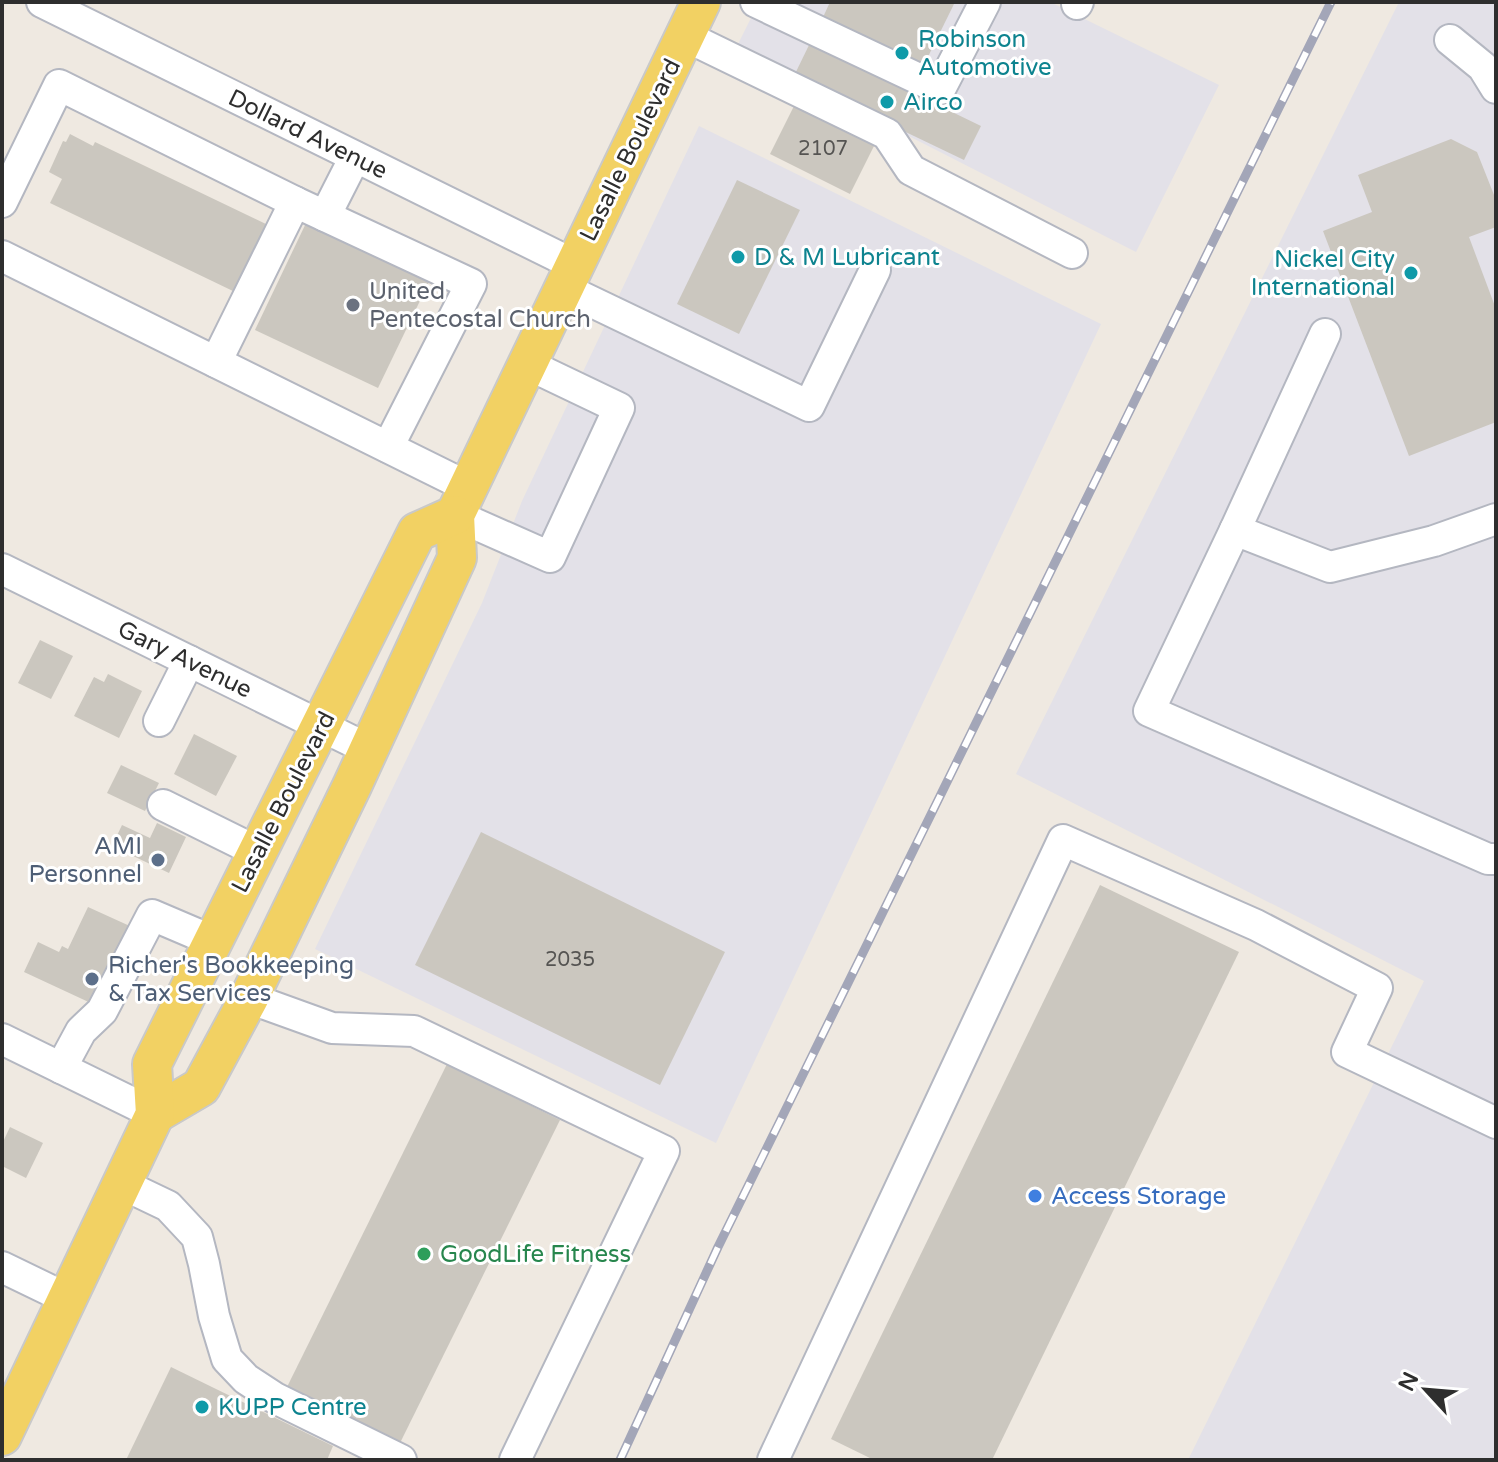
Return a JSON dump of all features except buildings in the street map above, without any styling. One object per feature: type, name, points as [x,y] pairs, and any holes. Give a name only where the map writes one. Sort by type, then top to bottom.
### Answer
[{"type":"main road","name":"Lasalle Boulevard","points":[[155,1114],[201,1087],[249,998],[457,558],[461,501],[701,2]]},
{"type":"main road","name":"Lasalle Boulevard","points":[[2,1436],[155,1114],[152,1064],[417,532],[461,501]]},
{"type":"street","name":"Dollard Avenue","points":[[42,2],[355,157],[809,406],[875,270]]},
{"type":"street","points":[[756,2],[940,89],[985,2]]},
{"type":"street","points":[[685,36],[887,134],[911,170],[1072,253]]},
{"type":"street","points":[[1450,40],[1483,67],[1496,88]]},
{"type":"street","points":[[2,202],[59,85],[295,202],[471,284],[388,447]]},
{"type":"street","points":[[325,216],[355,157]]},
{"type":"street","points":[[216,362],[295,202]]},
{"type":"street","points":[[2,256],[388,447],[461,501],[550,557],[619,408],[527,364]]},
{"type":"street","points":[[1325,334],[1149,711],[1488,859],[1496,859]]},
{"type":"street","points":[[1235,530],[1330,567],[1434,541],[1496,519]]},
{"type":"street","name":"Gary Avenue","points":[[2,569],[368,749]]},
{"type":"street","points":[[159,721],[189,661]]},
{"type":"street","points":[[163,805],[258,852]]},
{"type":"street","points":[[773,1460],[1063,840],[1256,925],[1377,988],[1347,1052],[1496,1123]]},
{"type":"street","points":[[61,1068],[81,1031],[102,1011],[152,915],[213,941]]},
{"type":"street","points":[[249,998],[332,1028],[414,1031],[664,1151],[515,1460]]},
{"type":"street","points":[[2,1039],[155,1114]]},
{"type":"street","points":[[122,1184],[168,1206],[197,1237],[227,1359],[246,1379],[275,1398],[401,1460]]},
{"type":"street","points":[[2,1267],[68,1299]]},
{"type":"shaded area","points":[[759,2],[1050,2],[1219,85],[1136,252],[736,48]]},
{"type":"shaded area","points":[[1399,2],[1496,2],[1496,1460],[1188,1460],[1424,981],[1016,774]]},
{"type":"shaded area","points":[[699,126],[1101,324],[716,1143],[315,949],[482,603],[522,501]]},
{"type":"railway","points":[[620,1460],[718,1247],[1331,2]]},
{"type":"place","name":"Robinson Automotive","points":[[902,53]]},
{"type":"place","name":"Airco","points":[[887,102]]},
{"type":"place","name":"D & M Lubricant","points":[[738,257]]},
{"type":"place","name":"Nickel City International","points":[[1411,273]]},
{"type":"place","name":"United Pentecostal Church","points":[[353,305]]},
{"type":"place","name":"AMI Personnel","points":[[158,860]]},
{"type":"place","name":"Richer's Bookkeeping & Tax Services","points":[[92,979]]},
{"type":"place","name":"Access Storage","points":[[1035,1196]]},
{"type":"place","name":"GoodLife Fitness","points":[[424,1254]]},
{"type":"place","name":"KUPP Centre","points":[[202,1407]]}]
